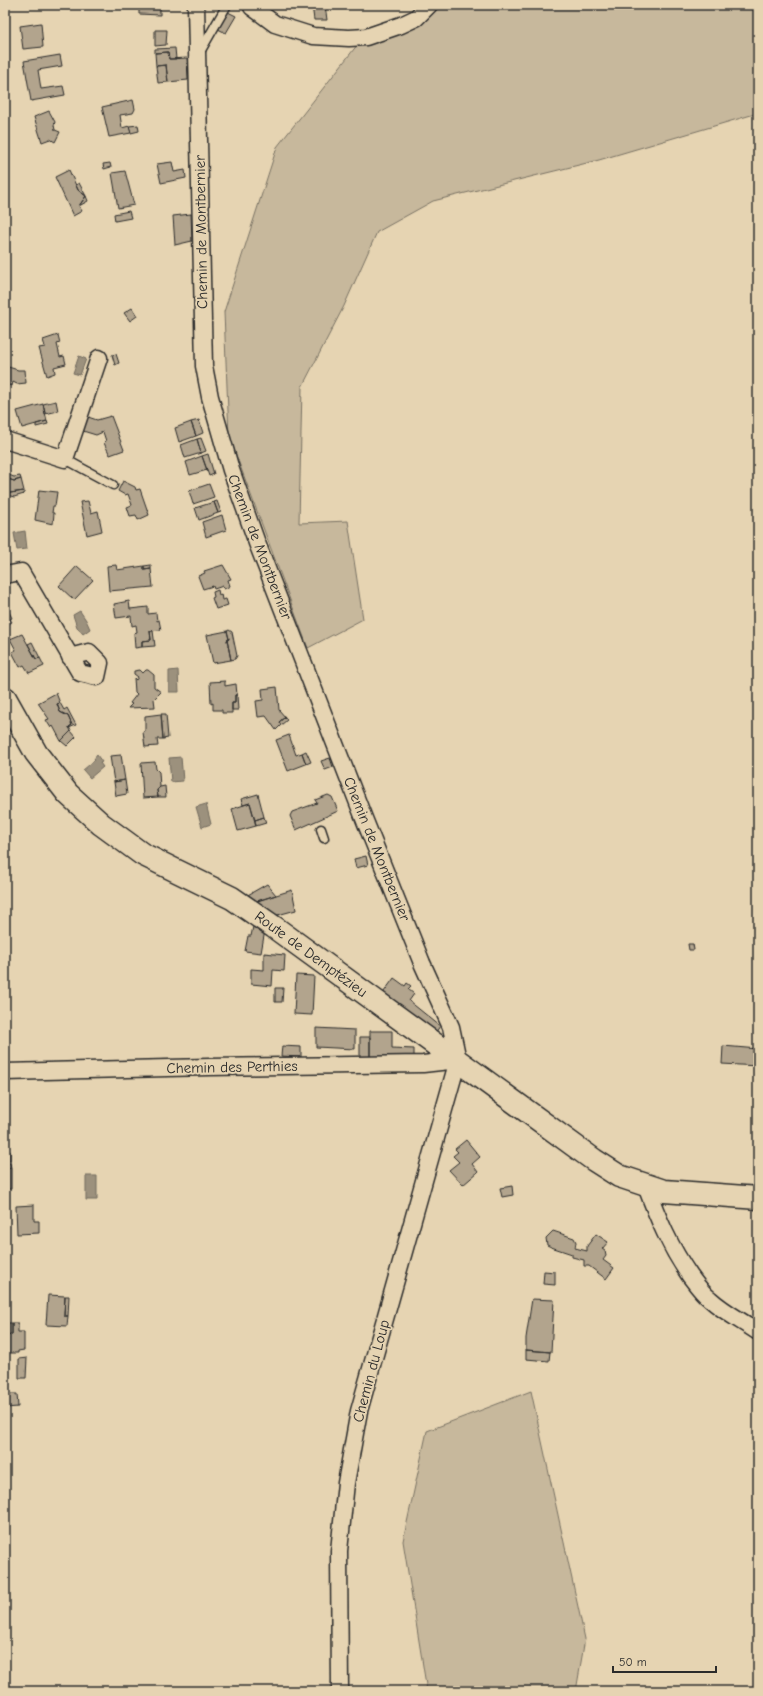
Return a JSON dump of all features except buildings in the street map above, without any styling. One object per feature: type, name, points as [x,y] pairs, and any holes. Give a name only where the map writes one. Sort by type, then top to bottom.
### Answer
[{"type":"street","name":"Chemin de Montbernier","points":[[196,5],[204,366],[210,397],[230,470],[257,543],[365,821],[422,962],[451,1027],[458,1060]]},
{"type":"street","points":[[252,5],[252,7],[275,24],[313,36],[349,38],[366,37],[401,25],[416,18],[429,5]]},
{"type":"street","points":[[5,440],[65,459],[99,358]]},
{"type":"street","points":[[5,575],[21,572],[70,657]]},
{"type":"street","name":"Route de Demptézieu","points":[[5,698],[36,753],[68,794],[101,824],[142,854],[232,898],[458,1060],[594,1160],[619,1176],[664,1191],[758,1198]]},
{"type":"street","name":"Chemin des Perthies","points":[[5,1072],[423,1064],[458,1060]]},
{"type":"street","name":"Chemin du Loup","points":[[340,1691],[339,1551],[346,1483],[359,1411],[458,1060]]},
{"type":"street","points":[[646,1186],[658,1220],[669,1243],[698,1286],[720,1308],[758,1332]]},
{"type":"lane","points":[[197,58],[227,5]]},
{"type":"lane","points":[[65,459],[113,485]]},
{"type":"lane","points":[[321,829],[324,838]]},
{"type":"shaded area","points":[[430,5],[758,5],[758,113],[599,160],[433,201],[377,232],[344,306],[302,387],[299,523],[348,521],[363,619],[308,648],[229,436],[224,312],[277,147],[369,30]]},
{"type":"shaded area","points":[[79,356],[86,359],[80,375],[73,373]]},
{"type":"shaded area","points":[[25,531],[27,549],[17,550],[14,533]]},
{"type":"shaded area","points":[[80,611],[90,629],[83,634],[77,627],[73,615]]},
{"type":"shaded area","points":[[178,670],[179,692],[169,692],[169,671]]},
{"type":"shaded area","points":[[97,755],[102,762],[100,763],[103,767],[90,778],[83,770],[95,760],[94,759]]},
{"type":"shaded area","points":[[181,757],[183,781],[171,782],[169,758]]},
{"type":"shaded area","points":[[206,804],[211,824],[202,827],[196,807]]},
{"type":"shaded area","points":[[86,1176],[97,1176],[97,1200],[86,1200]]},
{"type":"shaded area","points":[[531,1391],[585,1639],[576,1691],[427,1691],[403,1541],[427,1431]]}]
